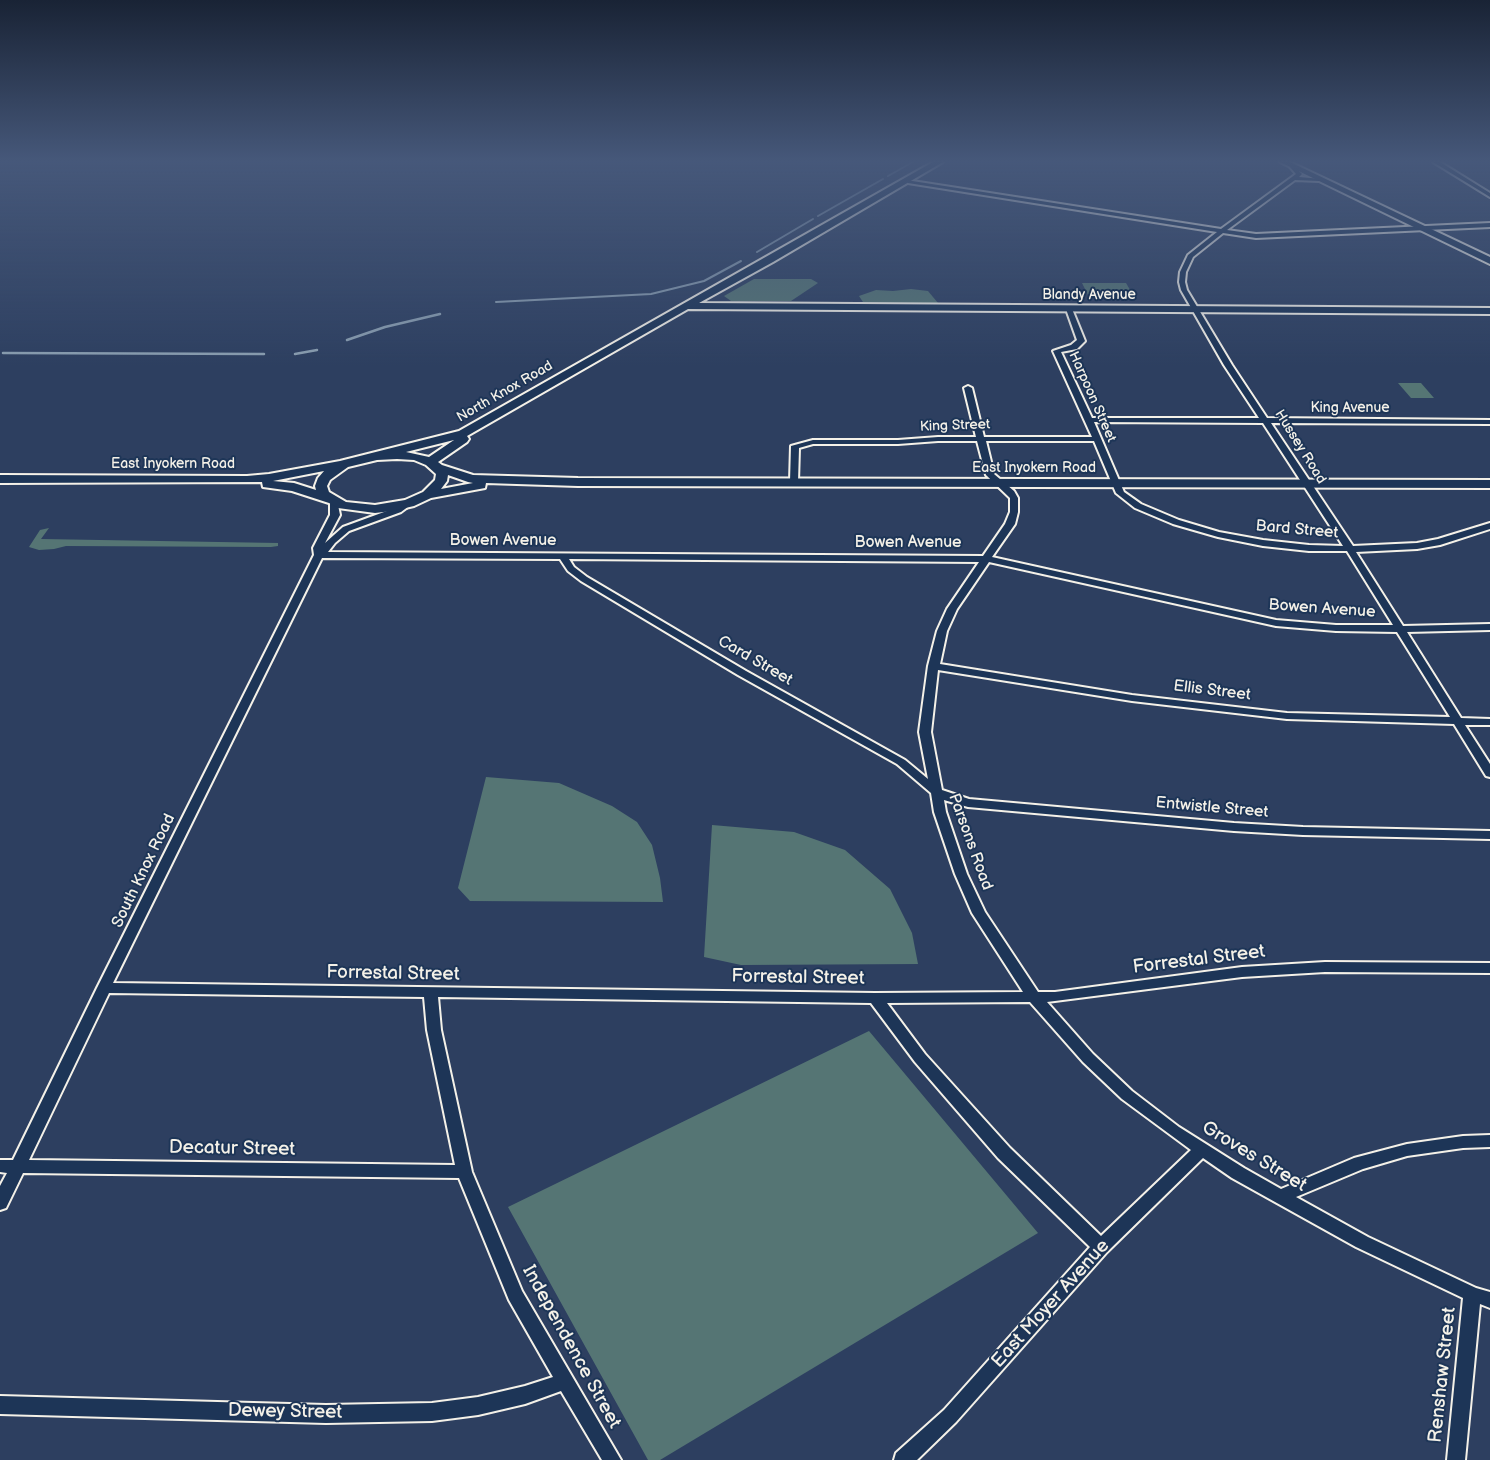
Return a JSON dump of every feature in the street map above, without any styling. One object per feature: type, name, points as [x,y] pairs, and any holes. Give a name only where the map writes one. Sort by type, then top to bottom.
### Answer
[{"type":"street","name":"North Knox Road","points":[[377,456],[463,434],[820,230]]},
{"type":"street","points":[[1210,230],[1270,236],[1381,230]]},
{"type":"street","name":"Hussey Road","points":[[1224,230],[1197,249],[1185,264],[1182,282],[1184,290],[1228,365],[1350,549],[1490,773]]},
{"type":"street","points":[[1230,230],[1238,234]]},
{"type":"street","points":[[1426,230],[1490,261]]},
{"type":"street","name":"Blandy Avenue","points":[[688,306],[1490,311]]},
{"type":"street","name":"Harpoon Street","points":[[1069,309],[1082,337],[1081,341],[1074,347],[1057,351],[1116,483]]},
{"type":"street","name":"North Knox Road","points":[[434,465],[449,448],[638,337],[639,334]]},
{"type":"street","name":"Parsons Road","points":[[968,388],[990,475],[1011,493],[1014,498],[1014,512],[1010,524],[952,609],[942,631],[933,666],[924,732],[940,812],[964,882],[980,913],[1034,997]]},
{"type":"street","name":"King Avenue","points":[[1089,420],[1490,422]]},
{"type":"street","name":"King Street","points":[[794,482],[795,446],[813,442],[898,442],[938,439],[1097,439]]},
{"type":"street","name":"East Inyokern Road","points":[[0,479],[247,480],[269,478],[377,456],[407,456],[472,479],[578,482],[1490,484]]},
{"type":"street","points":[[331,499],[324,494],[321,486],[324,478],[344,464]]},
{"type":"street","points":[[428,495],[441,481],[442,474],[434,465]]},
{"type":"street","name":"East Inyokern Road","points":[[0,484],[268,484],[294,487],[343,505],[358,508],[375,508],[408,503],[428,495],[480,485],[578,482]]},
{"type":"street","name":"Bard Street","points":[[1116,483],[1120,493],[1138,506],[1196,528],[1263,543],[1309,548],[1389,548],[1424,544],[1458,537],[1490,526]]},
{"type":"street","name":"South Knox Road","points":[[319,555],[318,548],[335,515],[331,499]]},
{"type":"street","name":"South Knox Road","points":[[0,1204],[104,988],[319,555],[327,548],[330,540],[346,529],[398,510],[408,503]]},
{"type":"street","name":"Bowen Avenue","points":[[319,555],[986,559],[1276,623],[1336,628],[1449,629],[1490,627]]},
{"type":"street","name":"Card Street","points":[[562,556],[571,569],[584,579],[748,676],[901,762],[935,791]]},
{"type":"street","name":"Ellis Street","points":[[933,666],[1132,698],[1287,716],[1490,722]]},
{"type":"street","name":"Entwistle Street","points":[[935,791],[947,797],[968,802],[1234,827],[1303,831],[1490,835]]},
{"type":"street","name":"Forrestal Street","points":[[104,988],[875,998],[1034,997],[1055,996],[1242,972],[1325,966],[1490,968]]},
{"type":"street","name":"Independence Street","points":[[431,993],[434,1030],[464,1172],[516,1295],[612,1460]]},
{"type":"street","name":"Groves Street","points":[[1034,997],[1088,1058],[1127,1095],[1201,1151],[1362,1242],[1472,1294],[1490,1300]]},
{"type":"street","points":[[875,998],[920,1058],[1004,1153],[1102,1247]]},
{"type":"street","points":[[1280,1197],[1352,1167],[1407,1150],[1463,1142],[1490,1141]]},
{"type":"street","name":"East Moyer Avenue","points":[[902,1460],[950,1416],[1102,1247],[1201,1151]]},
{"type":"street","name":"Decatur Street","points":[[0,1166],[464,1172]]},
{"type":"street","name":"Renshaw Street","points":[[1456,1460],[1472,1294]]},
{"type":"street","name":"Dewey Street","points":[[0,1405],[326,1414],[432,1412],[478,1406],[525,1395],[565,1381]]},
{"type":"green space","points":[[754,279],[811,279],[818,283],[791,301],[731,301],[724,296]]},
{"type":"green space","points":[[1082,283],[1126,283],[1133,295],[1111,293],[1088,295]]},
{"type":"green space","points":[[911,289],[928,291],[938,303],[931,305],[865,305],[859,296],[876,290]]},
{"type":"green space","points":[[1398,383],[1421,383],[1434,398],[1411,398]]},
{"type":"green space","points":[[49,528],[41,539],[278,543],[278,546],[66,546],[39,550],[29,547],[40,530]]},
{"type":"green space","points":[[486,777],[559,783],[612,806],[637,822],[652,845],[660,878],[663,902],[470,901],[458,888]]},
{"type":"green space","points":[[712,825],[794,832],[845,850],[890,889],[912,933],[918,964],[741,965],[704,957]]},
{"type":"green space","points":[[869,1031],[1038,1233],[660,1460],[648,1460],[508,1207]]},
{"type":"waterway","points":[[757,252],[794,230]]},
{"type":"waterway","points":[[496,302],[651,294],[704,281],[741,261]]},
{"type":"waterway","points":[[347,340],[385,327],[440,314]]},
{"type":"waterway","points":[[295,354],[317,350]]},
{"type":"waterway","points":[[3,353],[264,354]]}]
